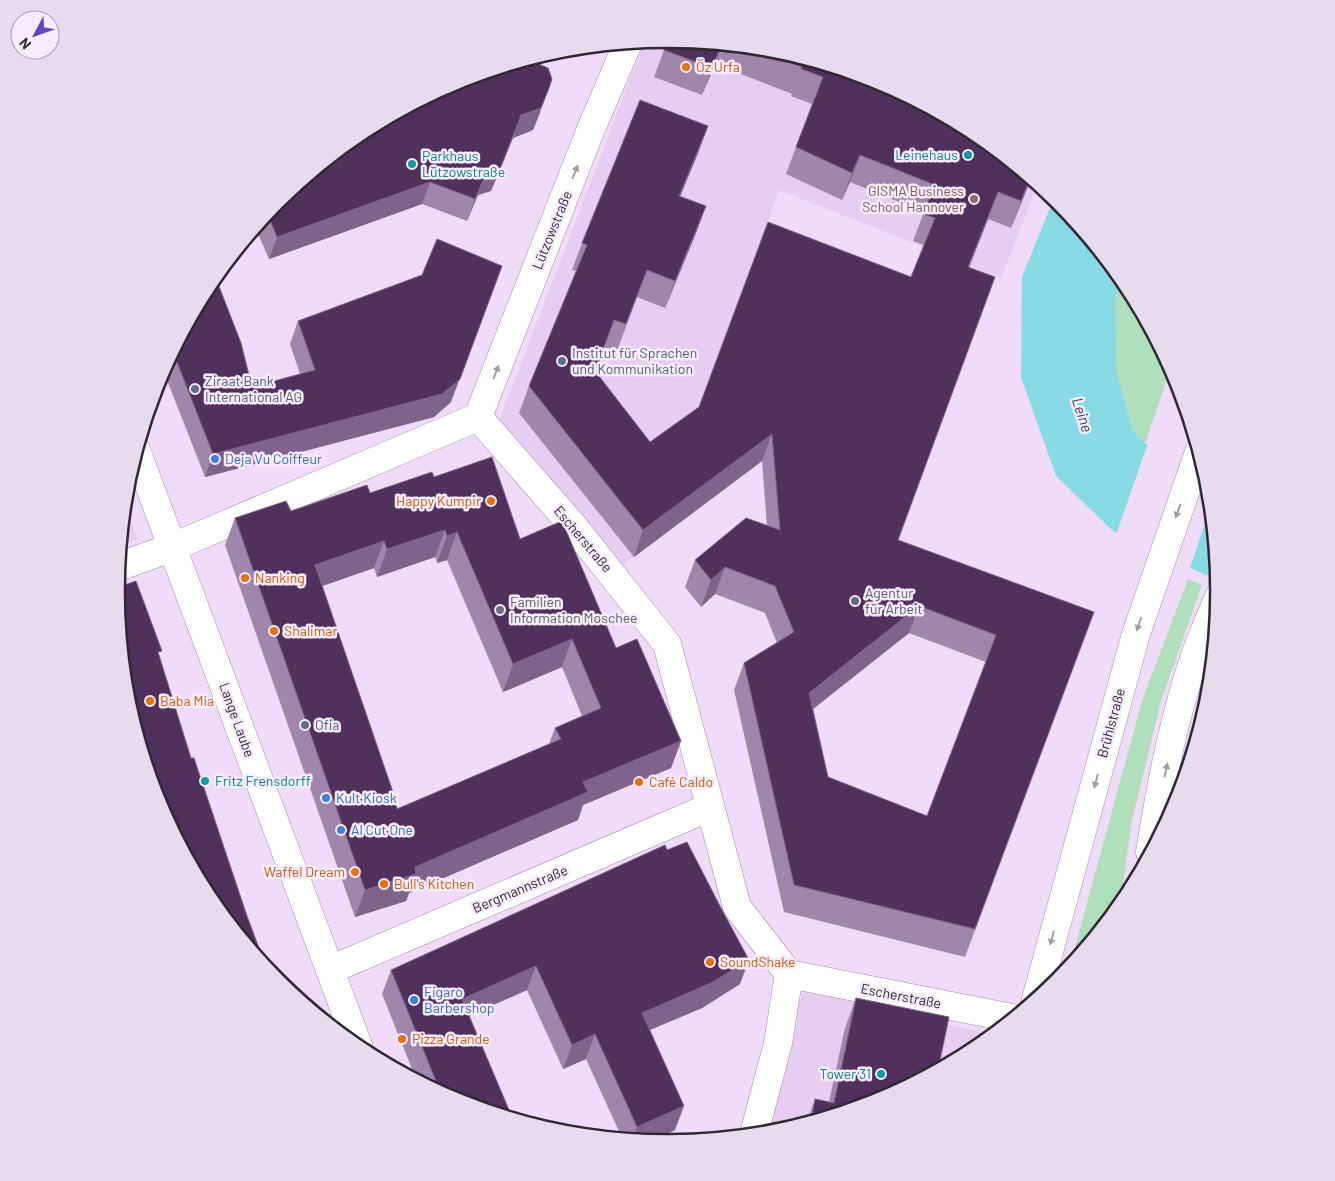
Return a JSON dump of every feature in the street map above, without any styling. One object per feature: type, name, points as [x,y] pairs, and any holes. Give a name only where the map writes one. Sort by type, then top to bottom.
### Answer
[{"type":"street","name":"Lützowstraße","points":[[478,418],[591,130],[625,50]]},
{"type":"street","points":[[126,564],[478,418]]},
{"type":"street","name":"Escherstraße","points":[[478,418],[574,528],[667,644],[736,907],[789,974],[1004,1016]]},
{"type":"street","name":"Lange Laube","points":[[140,461],[330,970],[342,1024]]},
{"type":"street","name":"Brühlstraße","points":[[1040,985],[1136,634],[1195,463]]},
{"type":"street","points":[[1154,834],[1182,702],[1197,650],[1209,620]]},
{"type":"street","name":"Bergmannstraße","points":[[330,970],[710,807]]},
{"type":"street","points":[[756,1126],[778,1043],[789,974]]},
{"type":"shaded area","points":[[642,49],[703,49],[738,52],[773,58],[834,74],[919,109],[939,120],[998,160],[1035,191],[1001,278],[779,190],[740,300],[762,461],[616,570],[499,421]]},
{"type":"shaded area","points":[[1119,288],[1155,350],[1167,379],[1145,443],[1132,430],[1117,375],[1115,299]]},
{"type":"shaded area","points":[[130,517],[138,539],[127,543]]},
{"type":"shaded area","points":[[1188,579],[1202,585],[1161,701],[1132,820],[1123,886],[1074,951],[1142,701]]},
{"type":"shaded area","points":[[803,989],[982,1033],[939,1061],[908,1078],[842,1105],[767,1124]]},
{"type":"water","name":"Leine","points":[[1051,207],[1076,232],[1119,288],[1115,299],[1117,374],[1132,430],[1145,443],[1200,487],[1206,520],[1210,577],[1113,531],[1056,476],[1021,377],[1022,277]]},
{"type":"pier","points":[[1148,443],[1200,484],[1206,520],[1189,571],[1116,535]]},
{"type":"pier","points":[[1209,568],[1210,580],[1206,579]]},
{"type":"building","points":[[668,48],[719,50],[712,68],[664,50]]},
{"type":"building","name":"Agentur für Arbeit","points":[[788,61],[842,76],[908,103],[969,139],[1028,184],[1021,201],[998,192],[968,267],[995,277],[898,540],[1094,612],[975,929],[794,885],[744,663],[794,632],[775,586],[725,567],[711,580],[695,560],[746,518],[780,530],[772,434],[643,530],[529,386],[587,245],[582,243],[640,100],[708,126],[679,196],[706,206],[675,281],[647,270],[626,324],[614,320],[595,371],[650,442],[699,407],[768,222],[911,277],[935,218],[923,214],[935,185],[860,155],[852,173],[796,147],[823,77],[801,69],[802,67]],"holes":[[[919,606],[996,635],[927,816],[828,777],[809,693]]]},
{"type":"building","name":"Parkhaus Lützowstraße","points":[[538,64],[548,68],[552,79],[541,108],[521,115],[500,169],[486,173],[475,199],[430,182],[277,237],[270,221],[309,182],[366,139],[396,120],[427,103],[493,76]]},
{"type":"building","points":[[437,239],[502,266],[460,379],[442,394],[213,454],[176,360],[197,319],[219,285],[241,343],[252,387],[315,370],[298,321],[422,275]]},
{"type":"building","points":[[492,457],[520,539],[562,521],[616,648],[637,639],[681,741],[583,782],[588,792],[415,867],[416,874],[365,890],[235,518],[286,501],[291,511],[367,485],[370,493],[432,472],[434,477]],"holes":[[[445,530],[447,536],[457,532],[513,664],[572,639],[601,708],[555,728],[561,739],[397,809],[394,795],[315,565],[384,541],[387,549]]]},
{"type":"building","points":[[136,581],[162,651],[158,652],[191,758],[194,758],[259,949],[216,892],[197,862],[180,831],[153,765],[143,731],[129,661],[125,585]]},
{"type":"building","points":[[687,842],[749,960],[711,983],[642,1013],[684,1106],[637,1127],[595,1034],[572,1045],[536,966],[462,999],[509,1110],[436,1082],[391,970],[665,845],[667,850]]},
{"type":"building","points":[[856,998],[949,1017],[940,1060],[908,1078],[875,1092],[812,1114],[815,1099],[834,1103]]},
{"type":"place","name":"Öz Urfa","points":[[686,67]]},
{"type":"place","name":"Leinehaus","points":[[968,155]]},
{"type":"place","name":"Parkhaus Lützowstraße","points":[[412,164]]},
{"type":"place","name":"GISMA Business School Hannover","points":[[974,199]]},
{"type":"place","name":"Institut für Sprachen und Kommunikation","points":[[562,361]]},
{"type":"place","name":"Ziraat Bank International AG","points":[[195,389]]},
{"type":"place","name":"Deja Vu Coiffeur","points":[[215,459]]},
{"type":"place","name":"Happy Kumpir","points":[[491,501]]},
{"type":"place","name":"Nanking","points":[[245,578]]},
{"type":"place","name":"Agentur für Arbeit","points":[[855,601]]},
{"type":"place","name":"Familien Information Moschee","points":[[500,610]]},
{"type":"place","name":"Shalimar","points":[[274,631]]},
{"type":"place","name":"Baba Mia","points":[[150,701]]},
{"type":"place","name":"Ofia","points":[[305,725]]},
{"type":"place","name":"Fritz Frensdorff","points":[[205,781]]},
{"type":"place","name":"Café Caldo","points":[[639,782]]},
{"type":"place","name":"Kult Kiosk","points":[[326,798]]},
{"type":"place","name":"Al Cut One","points":[[341,830]]},
{"type":"place","name":"Waffel Dream","points":[[355,872]]},
{"type":"place","name":"Bull's Kitchen","points":[[384,884]]},
{"type":"place","name":"SoundShake","points":[[710,962]]},
{"type":"place","name":"Figaro Barbershop","points":[[414,1000]]},
{"type":"place","name":"Pizza Grande","points":[[402,1039]]},
{"type":"place","name":"Tower 31","points":[[881,1074]]}]
